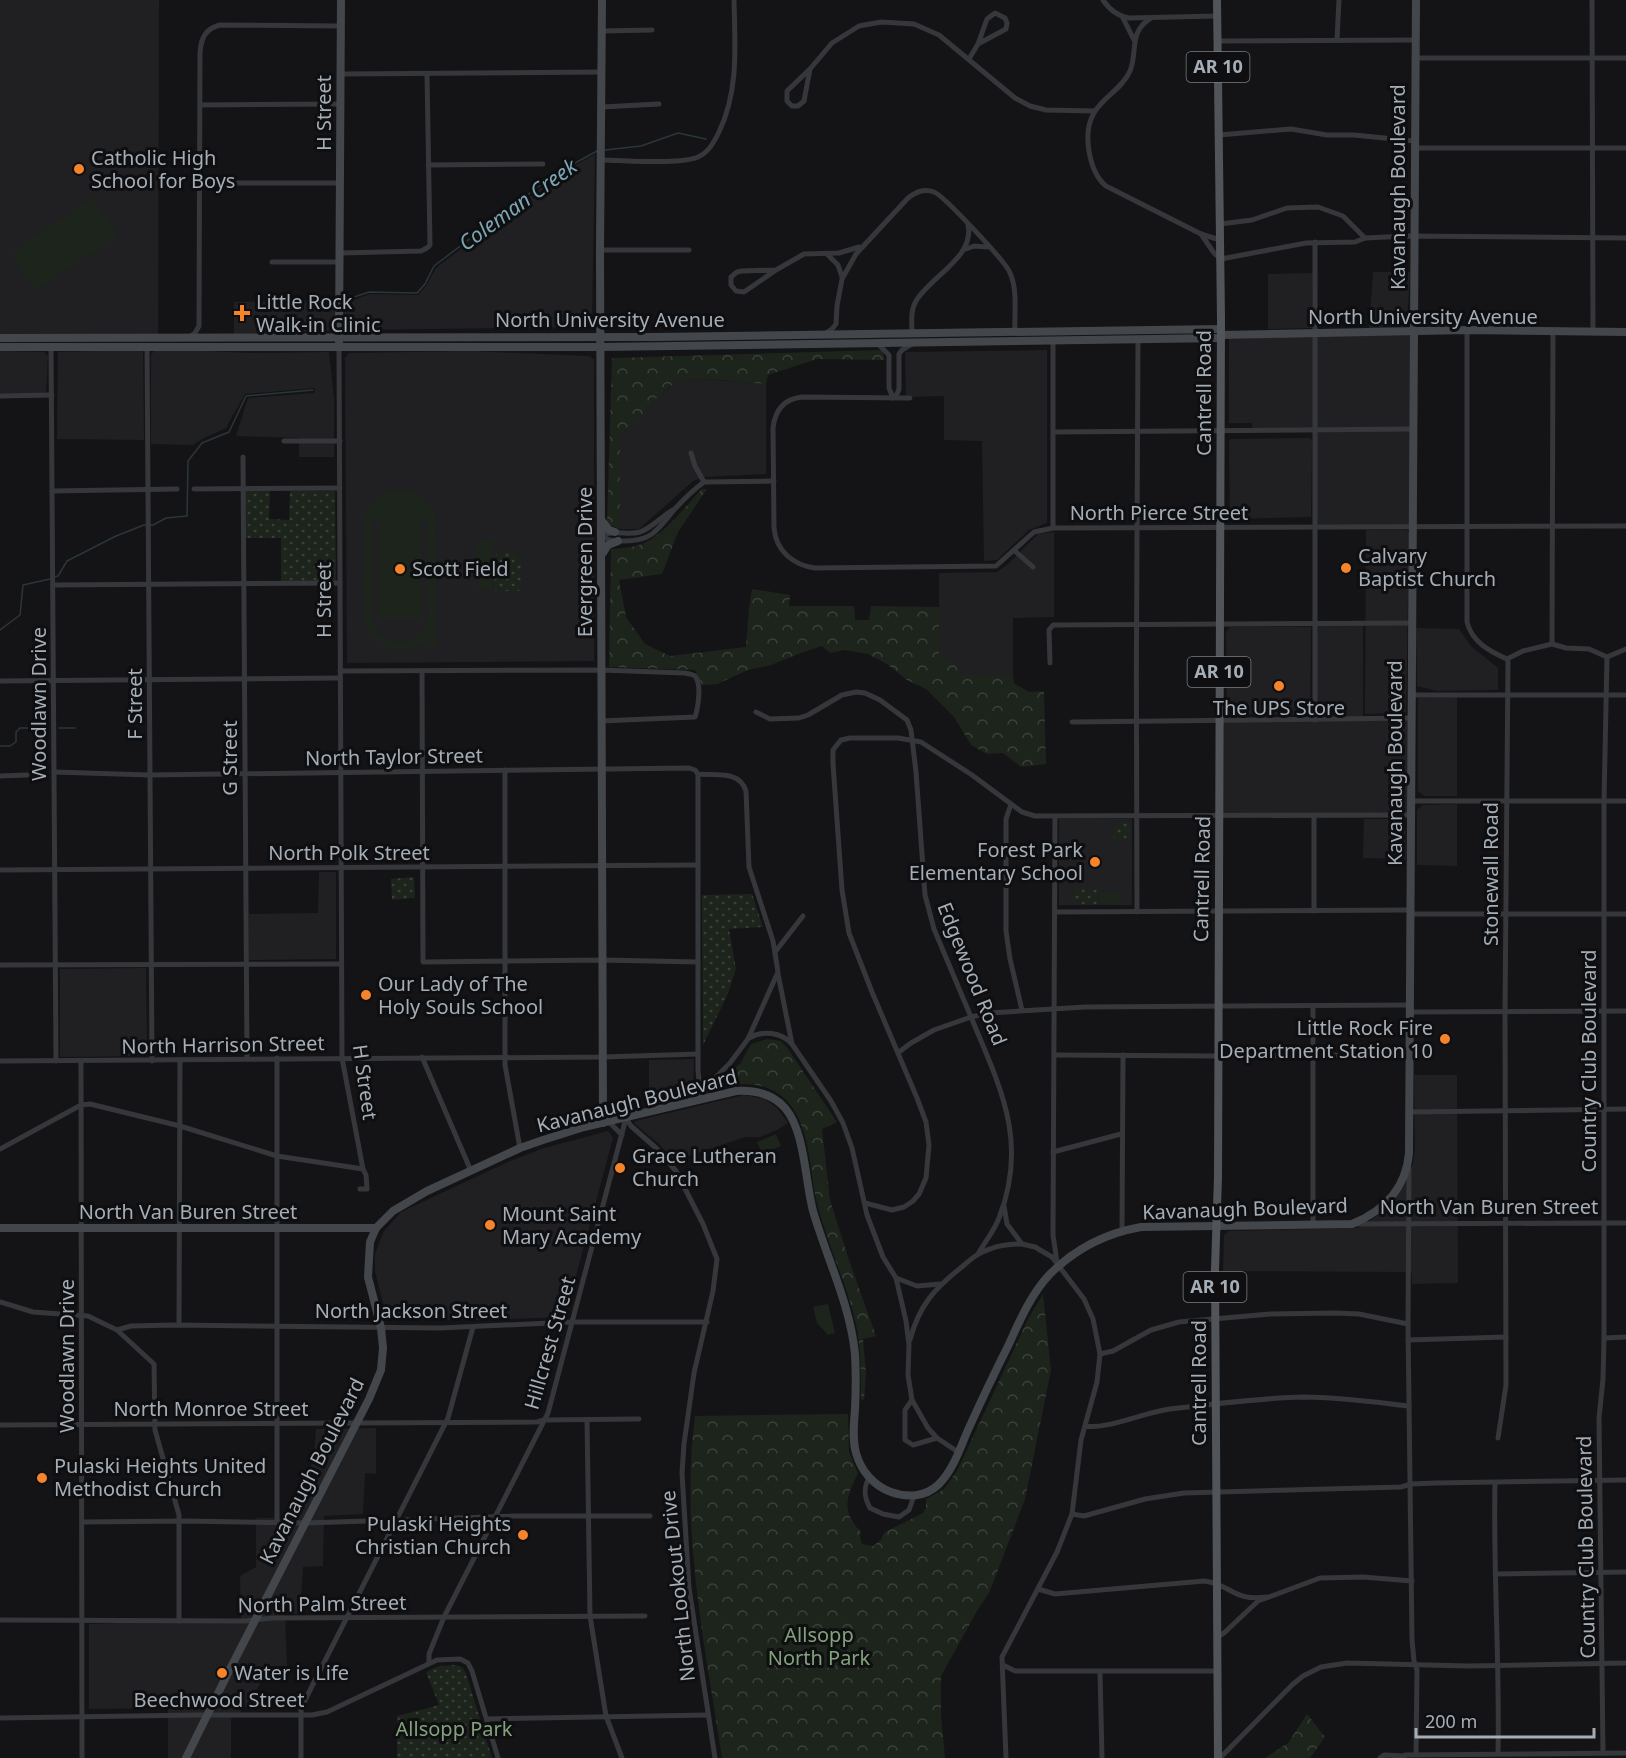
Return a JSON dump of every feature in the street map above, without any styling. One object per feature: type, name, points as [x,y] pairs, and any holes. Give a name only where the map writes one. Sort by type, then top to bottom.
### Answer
[{"type":"main road","name":"Cantrell Road","points":[[1217,0],[1221,259],[1218,1177],[1215,1225],[1219,1758]]},
{"type":"street","name":"H Street","points":[[341,0],[339,772],[342,1058],[366,1175],[367,1189],[360,1189]]},
{"type":"street","name":"Evergreen Drive","points":[[602,0],[601,722],[603,1057],[606,1123]]},
{"type":"street","points":[[601,154],[686,160],[699,157],[710,148],[726,115],[733,91],[734,0]]},
{"type":"street","points":[[1103,0],[1122,16],[1152,18],[1217,16]]},
{"type":"street","points":[[1337,40],[1339,0]]},
{"type":"street","name":"Kavanaugh Boulevard","points":[[914,1496],[938,1485],[950,1468],[1025,1310],[1041,1285],[1059,1266],[1087,1246],[1122,1231],[1158,1226],[1352,1224],[1372,1215],[1389,1201],[1400,1185],[1408,1163],[1416,0]]},
{"type":"street","points":[[1592,0],[1593,332]]},
{"type":"street","points":[[969,59],[978,44],[987,19],[995,13],[1004,16],[1007,22],[1005,29],[1000,34],[978,44]]},
{"type":"street","points":[[1122,16],[1134,40]]},
{"type":"street","points":[[1152,18],[1142,27],[1134,40],[1133,61],[1129,74],[1094,111],[1090,122],[1089,153],[1093,168],[1102,182],[1201,234],[1220,240]]},
{"type":"street","points":[[810,69],[804,101],[798,106],[792,106],[787,101],[787,91],[832,43],[864,24],[903,23],[921,26],[939,35],[1016,98],[1030,106],[1046,110],[1094,111]]},
{"type":"street","points":[[187,339],[195,333],[199,326],[200,46],[203,36],[211,28],[225,25],[341,26]]},
{"type":"street","points":[[602,31],[652,30]]},
{"type":"street","points":[[1217,41],[1415,40]]},
{"type":"street","points":[[1415,58],[1626,58]]},
{"type":"street","points":[[341,74],[602,72]]},
{"type":"street","points":[[272,262],[419,251],[427,248],[430,242],[428,74]]},
{"type":"street","points":[[200,105],[340,104]]},
{"type":"street","points":[[602,107],[659,104]]},
{"type":"street","points":[[1219,135],[1291,129],[1327,135],[1354,135],[1415,145],[1626,148]]},
{"type":"street","points":[[428,165],[543,164]]},
{"type":"street","points":[[200,183],[340,183]]},
{"type":"street","points":[[821,335],[836,324],[842,279],[861,247],[908,198],[924,190],[942,196],[1006,265],[1011,275],[1015,342]]},
{"type":"street","points":[[1220,224],[1252,220],[1287,208],[1318,207],[1342,216],[1365,238]]},
{"type":"street","points":[[912,334],[912,314],[916,301],[965,249],[969,236],[968,224]]},
{"type":"street","points":[[1201,234],[1221,259],[1315,242],[1355,242],[1365,238],[1626,238]]},
{"type":"street","points":[[1315,242],[1317,334],[1315,720]]},
{"type":"street","points":[[965,249],[974,246],[988,247]]},
{"type":"street","points":[[776,270],[737,272],[731,278],[731,285],[736,291],[744,292],[804,254],[844,252],[861,247]]},
{"type":"street","points":[[600,250],[689,250]]},
{"type":"street","points":[[826,254],[838,265],[842,279]]},
{"type":"street","points":[[836,324],[852,335]]},
{"type":"street","points":[[199,326],[213,339]]},
{"type":"street","points":[[1467,330],[1466,613],[1472,635],[1484,647],[1507,659],[1523,651],[1552,644],[1566,648],[1589,649],[1607,657],[1626,649]]},
{"type":"street","name":"North University Avenue","points":[[0,338],[601,337],[1015,332],[1317,334],[1467,330],[1626,332]]},
{"type":"street","points":[[1552,644],[1553,332]]},
{"type":"street","name":"North University Avenue","points":[[0,347],[601,347],[912,344],[1138,339],[1221,334]]},
{"type":"street","points":[[1137,912],[1138,339]]},
{"type":"street","points":[[1053,340],[1053,528]]},
{"type":"street","points":[[876,343],[889,355],[889,388],[893,398]]},
{"type":"street","points":[[893,398],[898,389],[899,354],[912,344]]},
{"type":"street","name":"Woodlawn Drive","points":[[51,347],[56,1061]]},
{"type":"street","name":"F Street","points":[[147,347],[152,1061]]},
{"type":"street","points":[[0,396],[52,395]]},
{"type":"street","name":"North Pierce Street","points":[[893,398],[802,397],[785,402],[777,411],[774,419],[776,539],[788,557],[803,566],[827,568],[999,565],[1034,532],[1053,528],[1626,526]]},
{"type":"street","points":[[893,398],[910,398]]},
{"type":"street","points":[[1054,432],[1413,429]]},
{"type":"street","points":[[284,441],[340,441]]},
{"type":"street","points":[[691,453],[704,482]]},
{"type":"street","name":"G Street","points":[[243,457],[247,1059]]},
{"type":"street","points":[[602,521],[609,530],[615,532],[626,534],[644,531],[675,509],[704,482],[774,481]]},
{"type":"street","points":[[194,489],[340,488]]},
{"type":"street","points":[[52,491],[177,489]]},
{"type":"street","points":[[602,536],[607,540],[618,541],[638,540],[651,536],[675,509]]},
{"type":"street","points":[[602,536],[615,532]]},
{"type":"street","points":[[602,558],[608,545],[618,541]]},
{"type":"street","points":[[1014,550],[1033,567]]},
{"type":"street","points":[[53,583],[149,585],[340,583]]},
{"type":"street","points":[[1050,663],[1049,630],[1053,625],[1412,623]]},
{"type":"street","name":"Country Club Boulevard","points":[[1603,1754],[1599,1418],[1604,1338],[1603,1012],[1607,657]]},
{"type":"street","name":"Stonewall Road","points":[[1498,1438],[1506,1384],[1507,659]]},
{"type":"street","points":[[340,671],[601,670],[693,675],[698,687],[695,717],[601,722]]},
{"type":"street","points":[[422,671],[423,962],[603,960],[698,962]]},
{"type":"street","points":[[0,681],[340,678]]},
{"type":"street","name":"Edgewood Road","points":[[756,712],[770,719],[799,718],[813,713],[842,695],[861,692],[880,700],[904,717],[909,724],[926,903],[934,929],[998,1080],[1009,1120],[1012,1157],[1004,1203],[995,1226],[978,1254]]},
{"type":"street","points":[[1412,694],[1626,694]]},
{"type":"street","points":[[1072,722],[1411,718]]},
{"type":"street","points":[[864,1203],[888,1209],[904,1207],[917,1197],[926,1178],[929,1150],[927,1129],[899,1052],[861,966],[847,923],[842,890],[833,750],[841,740],[850,738],[912,740],[933,749],[1030,815],[1055,817],[1412,815]]},
{"type":"street","name":"North Taylor Street","points":[[54,772],[150,775],[689,768],[698,774],[733,776],[740,780],[746,791],[749,867],[776,952]]},
{"type":"street","points":[[505,770],[506,1057],[520,1148]]},
{"type":"street","points":[[698,774],[698,1053],[701,1099]]},
{"type":"street","points":[[0,776],[27,775]]},
{"type":"street","points":[[1412,801],[1626,801]]},
{"type":"street","points":[[1011,804],[1006,819],[1006,931],[1022,1010]]},
{"type":"street","points":[[1314,816],[1314,911]]},
{"type":"street","points":[[1055,817],[1053,1245],[1059,1266]]},
{"type":"street","name":"North Polk Street","points":[[0,870],[698,865]]},
{"type":"street","points":[[1055,912],[1314,911],[1626,914]]},
{"type":"street","points":[[792,1044],[777,972],[776,952],[803,916]]},
{"type":"street","points":[[0,965],[341,964]]},
{"type":"street","points":[[701,1099],[709,1084],[730,1063],[748,1039],[777,972]]},
{"type":"street","points":[[899,1052],[934,1030],[971,1017],[989,1013],[1054,1008],[1313,1006],[1505,1012],[1626,1011]]},
{"type":"street","points":[[1313,1006],[1313,1225]]},
{"type":"street","points":[[748,1039],[758,1034],[771,1034],[785,1038],[792,1044],[831,1101],[843,1123],[852,1148],[867,1215],[879,1248],[896,1278],[906,1321],[909,1345],[908,1375],[912,1400],[923,1422],[937,1438],[958,1452]]},
{"type":"street","points":[[1054,1055],[1362,1055],[1410,1052]]},
{"type":"street","name":"North Harrison Street","points":[[0,1062],[603,1057],[698,1053]]},
{"type":"street","points":[[1122,1231],[1123,1055]]},
{"type":"street","points":[[422,1057],[471,1171]]},
{"type":"street","points":[[277,1058],[277,1523]]},
{"type":"street","points":[[178,1325],[180,1060]]},
{"type":"street","name":"Woodlawn Drive","points":[[81,1061],[81,1758]]},
{"type":"street","name":"Kavanaugh Boulevard","points":[[186,1758],[369,1399],[381,1370],[383,1348],[381,1328],[368,1270],[370,1242],[376,1228],[403,1204],[520,1148],[564,1133],[736,1091],[758,1091],[782,1104],[795,1124],[813,1210],[845,1302],[852,1334],[856,1373],[854,1447],[869,1478]]},
{"type":"street","points":[[0,1149],[81,1105],[90,1104],[180,1126],[277,1156],[363,1169]]},
{"type":"street","points":[[1410,1112],[1626,1108]]},
{"type":"street","name":"Hillcrest Street","points":[[429,1662],[429,1654],[444,1617],[548,1413],[626,1118]]},
{"type":"street","name":"North Lookout Drive","points":[[626,1118],[631,1126],[656,1148],[676,1171],[690,1196],[717,1259],[707,1322],[694,1373],[682,1473],[689,1588],[715,1758]]},
{"type":"street","points":[[606,1123],[622,1136]]},
{"type":"street","points":[[1053,1152],[1121,1134]]},
{"type":"street","points":[[1408,1163],[1410,1225],[1408,1340],[1413,1653],[1417,1670],[1416,1755]]},
{"type":"street","points":[[1004,1203],[1007,1224],[1022,1244]]},
{"type":"street","name":"North Van Buren Street","points":[[1352,1224],[1626,1223]]},
{"type":"street","name":"North Van Buren Street","points":[[0,1228],[376,1228]]},
{"type":"street","points":[[909,1345],[919,1315],[940,1284],[978,1254],[999,1246],[1022,1244],[1035,1247],[1049,1255],[1059,1266],[1089,1309],[1096,1329],[1100,1354],[1097,1382],[1085,1426],[1072,1515],[1038,1589],[1003,1653],[1006,1758]]},
{"type":"street","points":[[896,1278],[917,1286],[940,1284]]},
{"type":"street","points":[[0,1302],[33,1312],[88,1316],[117,1330],[154,1364],[156,1438],[179,1521],[179,1621]]},
{"type":"street","points":[[1100,1354],[1113,1351],[1144,1332],[1169,1323],[1270,1314],[1343,1313],[1408,1324]]},
{"type":"street","name":"North Jackson Street","points":[[117,1330],[131,1326],[178,1325],[381,1328],[473,1327],[573,1322],[707,1322]]},
{"type":"street","points":[[301,1758],[300,1715],[305,1700],[446,1423],[473,1327]]},
{"type":"street","points":[[1408,1340],[1506,1337]]},
{"type":"street","points":[[1604,1338],[1626,1337]]},
{"type":"street","points":[[1085,1426],[1098,1427],[1159,1411],[1305,1397],[1409,1406]]},
{"type":"street","points":[[912,1400],[905,1410],[905,1440],[913,1445],[937,1438]]},
{"type":"street","name":"North Monroe Street","points":[[0,1425],[446,1423],[639,1419]]},
{"type":"street","points":[[587,1420],[590,1616],[606,1716],[622,1758]]},
{"type":"street","points":[[869,1478],[894,1493],[914,1496],[909,1510],[902,1516],[895,1517],[870,1508],[865,1494],[865,1484],[869,1478]]},
{"type":"street","points":[[1072,1515],[1087,1515],[1156,1497],[1216,1491],[1626,1480]]},
{"type":"street","points":[[1495,1483],[1494,1574],[1498,1665],[1498,1754]]},
{"type":"street","points":[[82,1522],[306,1523],[494,1517],[650,1516]]},
{"type":"street","points":[[1494,1574],[1626,1572]]},
{"type":"street","points":[[1217,1637],[1258,1601],[1301,1584],[1329,1577],[1412,1581]]},
{"type":"street","points":[[1038,1589],[1055,1594],[1204,1581],[1217,1582],[1245,1598],[1267,1597]]},
{"type":"street","name":"North Palm Street","points":[[0,1620],[179,1621],[645,1616]]},
{"type":"street","name":"Beechwood Street","points":[[0,1718],[300,1715],[327,1712],[429,1662],[456,1659],[468,1663],[487,1719]]},
{"type":"street","points":[[1219,1758],[1293,1684],[1321,1667],[1355,1662],[1415,1665],[1626,1663]]},
{"type":"street","points":[[1003,1665],[1015,1671],[1218,1671]]},
{"type":"street","points":[[1100,1672],[1102,1758]]},
{"type":"street","points":[[498,1758],[487,1719],[708,1715]]},
{"type":"street","points":[[1380,1758],[1383,1755],[1405,1757],[1416,1755],[1626,1753]]},
{"type":"shaded area","name":"Catholic High School for Boys","points":[[0,0],[159,0],[158,338],[0,339]]},
{"type":"shaded area","points":[[595,154],[592,327],[346,330],[234,334],[234,302],[333,300],[347,302],[370,294],[418,295],[436,268],[557,176]]},
{"type":"shaded area","points":[[1373,272],[1410,272],[1407,327],[1369,329]]},
{"type":"shaded area","points":[[1313,273],[1312,328],[1268,329],[1268,274]]},
{"type":"shaded area","points":[[1414,332],[1413,526],[1316,527],[1316,430],[1253,431],[1252,423],[1229,423],[1229,339],[1253,339],[1254,334]]},
{"type":"shaded area","points":[[157,349],[252,353],[329,352],[334,399],[334,457],[299,457],[299,438],[236,436],[248,398],[315,393],[315,388],[245,394],[226,428],[193,445],[151,444],[151,354]]},
{"type":"shaded area","points":[[143,350],[144,440],[57,439],[58,352]]},
{"type":"shaded area","points":[[1047,350],[1047,523],[1029,530],[997,560],[984,561],[982,441],[944,440],[944,396],[906,397],[905,352]]},
{"type":"shaded area","points":[[0,351],[44,352],[48,356],[46,393],[0,394]]},
{"type":"shaded area","points":[[472,351],[588,356],[594,359],[594,661],[347,663],[345,358],[349,353]]},
{"type":"shaded area","points":[[703,379],[766,384],[766,474],[705,477],[693,481],[639,529],[620,529],[620,435],[646,410],[654,398],[680,380]]},
{"type":"shaded area","points":[[1310,438],[1312,440],[1311,517],[1230,519],[1229,441],[1231,439]]},
{"type":"shaded area","points":[[1366,530],[1407,530],[1409,534],[1406,713],[1365,714]]},
{"type":"shaded area","points":[[1054,532],[1054,617],[1013,618],[1013,675],[959,675],[956,665],[939,657],[939,573],[997,572],[1038,534]]},
{"type":"shaded area","points":[[1315,623],[1363,623],[1363,718],[1411,718],[1411,815],[1219,816],[1219,721],[1315,720]]},
{"type":"shaded area","points":[[1230,627],[1311,627],[1310,715],[1227,714],[1226,632]]},
{"type":"shaded area","points":[[1416,628],[1459,629],[1471,646],[1498,668],[1498,690],[1436,691],[1417,686]]},
{"type":"shaded area","points":[[1457,697],[1457,796],[1424,796],[1418,791],[1418,698]]},
{"type":"shaded area","points":[[1457,804],[1457,866],[1417,865],[1417,810],[1423,805]]},
{"type":"shaded area","name":"Forest Park Elementary School","points":[[1059,819],[1132,819],[1132,905],[1059,905]]},
{"type":"shaded area","points":[[1364,819],[1402,819],[1405,823],[1406,859],[1363,858]]},
{"type":"shaded area","points":[[319,872],[336,872],[336,959],[249,960],[249,914],[318,913]]},
{"type":"shaded area","points":[[146,968],[147,1056],[60,1057],[60,969]]},
{"type":"shaded area","points":[[694,1059],[693,1092],[691,1094],[649,1104],[649,1060]]},
{"type":"shaded area","points":[[1414,1075],[1457,1075],[1458,1283],[1412,1284],[1412,1273],[1403,1272],[1223,1271],[1224,1235],[1229,1231],[1358,1228],[1383,1212],[1404,1186],[1413,1163],[1415,1148]]},
{"type":"shaded area","points":[[744,1095],[765,1099],[777,1108],[788,1123],[760,1137],[745,1137],[674,1161],[659,1144],[635,1124],[635,1121]]},
{"type":"shaded area","name":"Mount Saint Mary Academy","points":[[608,1131],[613,1138],[565,1317],[484,1320],[387,1319],[375,1271],[375,1254],[384,1231],[401,1212],[510,1161],[544,1148]]},
{"type":"shaded area","points":[[376,1428],[376,1474],[365,1473],[363,1514],[324,1516],[323,1566],[303,1567],[300,1614],[285,1614],[287,1666],[270,1666],[248,1705],[231,1719],[231,1758],[168,1758],[168,1708],[89,1709],[89,1624],[241,1619],[240,1576],[256,1567],[256,1518],[294,1518],[294,1504],[308,1477],[314,1454],[316,1429]]},
{"type":"green space","points":[[93,198],[118,236],[35,290],[10,253]]},
{"type":"green space","points":[[882,350],[885,360],[817,359],[768,375],[766,384],[695,379],[673,384],[620,435],[620,529],[607,524],[612,358]]},
{"type":"green space","points":[[400,489],[417,493],[429,504],[435,514],[437,646],[429,647],[429,636],[418,645],[409,648],[391,648],[375,639],[367,628],[363,608],[365,517],[371,505],[380,495]],"holes":[[[427,519],[429,613],[426,625],[420,633],[403,642],[393,641],[377,630],[372,619],[372,520]]]},
{"type":"green space","points":[[702,489],[707,489],[678,532],[662,574],[619,580],[626,617],[645,644],[670,656],[746,647],[752,589],[790,595],[789,606],[854,606],[855,620],[869,620],[871,606],[939,607],[939,656],[956,665],[959,675],[1013,675],[1014,683],[1029,692],[1044,691],[1046,764],[1021,767],[1003,753],[987,754],[971,745],[954,717],[926,689],[907,680],[887,664],[868,654],[845,650],[830,653],[822,646],[771,665],[748,670],[717,684],[702,685],[695,670],[609,667],[611,549],[636,546],[656,536]]},
{"type":"green space","points":[[245,491],[270,491],[269,519],[289,520],[290,491],[335,491],[336,581],[281,581],[281,538],[246,538]]},
{"type":"green space","name":"Scott Field","points":[[421,520],[422,618],[378,618],[378,521]]},
{"type":"green space","points":[[477,540],[492,540],[492,590],[478,590]]},
{"type":"green space","points":[[496,553],[513,553],[521,559],[519,591],[496,591],[494,588]]},
{"type":"green space","points":[[1120,822],[1130,822],[1130,839],[1114,839],[1114,826],[1120,826]]},
{"type":"green space","points":[[414,877],[415,898],[392,900],[391,879]]},
{"type":"green space","points":[[1077,888],[1097,890],[1097,904],[1082,904],[1081,899],[1074,901],[1073,891]]},
{"type":"green space","points":[[1100,892],[1121,893],[1121,903],[1100,903]]},
{"type":"green space","points":[[752,894],[763,927],[729,929],[736,969],[727,996],[703,1045],[702,895]]},
{"type":"green space","points":[[767,1039],[781,1041],[788,1049],[837,1122],[822,1129],[830,1200],[876,1336],[863,1339],[866,1374],[864,1400],[861,1399],[860,1355],[856,1323],[818,1207],[802,1126],[796,1113],[782,1096],[761,1086],[729,1085],[726,1074],[740,1064],[751,1044]]},
{"type":"green space","points":[[776,1134],[781,1146],[762,1154],[757,1142]]},
{"type":"green space","name":"Allsopp North Park","points":[[1043,1294],[1051,1370],[1025,1499],[990,1591],[941,1676],[941,1715],[945,1758],[722,1758],[702,1631],[692,1545],[691,1459],[695,1416],[848,1414],[849,1452],[858,1473],[849,1496],[848,1510],[854,1524],[861,1532],[862,1544],[873,1546],[880,1541],[885,1532],[923,1513],[926,1508],[926,1499],[944,1489],[957,1471],[1028,1319]]},
{"type":"green space","points":[[828,1304],[835,1333],[828,1335],[817,1323],[813,1307]]},
{"type":"green space","name":"Allsopp Park","points":[[439,1666],[462,1667],[466,1673],[492,1758],[397,1758],[397,1716],[439,1705],[426,1672]]},
{"type":"green space","points":[[1307,1714],[1325,1737],[1310,1758],[1265,1758],[1288,1743]]},
{"type":"waterway","name":"Coleman Creek","points":[[605,150],[641,146],[678,133],[706,139]]},
{"type":"waterway","name":"Coleman Creek","points":[[345,300],[369,292],[417,293],[425,284],[434,266],[555,174],[597,151]]},
{"type":"waterway","name":"Coleman Creek","points":[[54,577],[58,576],[67,561],[116,536],[144,525],[153,525],[166,518],[187,516],[188,461],[202,443],[229,432],[246,396],[313,390]]},
{"type":"waterway","name":"Coleman Creek","points":[[0,630],[20,615],[23,585],[50,579]]},
{"type":"waterway","points":[[0,746],[10,746],[16,742],[16,732],[20,728],[49,728]]},
{"type":"waterway","points":[[59,728],[75,728]]},
{"type":"place","name":"Catholic High School for Boys","points":[[79,169]]},
{"type":"place","name":"Little Rock Walk-in Clinic","points":[[242,313]]},
{"type":"place","name":"Calvary Baptist Church","points":[[1346,568]]},
{"type":"place","name":"Scott Field","points":[[400,569]]},
{"type":"place","name":"The UPS Store","points":[[1279,686]]},
{"type":"place","name":"Forest Park Elementary School","points":[[1095,862]]},
{"type":"place","name":"Our Lady of The Holy Souls School","points":[[366,995]]},
{"type":"place","name":"Little Rock Fire Department Station 10","points":[[1445,1039]]},
{"type":"place","name":"Grace Lutheran Church","points":[[620,1168]]},
{"type":"place","name":"Mount Saint Mary Academy","points":[[490,1225]]},
{"type":"place","name":"Pulaski Heights United Methodist Church","points":[[42,1478]]},
{"type":"place","name":"Pulaski Heights Christian Church","points":[[523,1535]]},
{"type":"place","name":"Water is Life","points":[[222,1673]]}]
